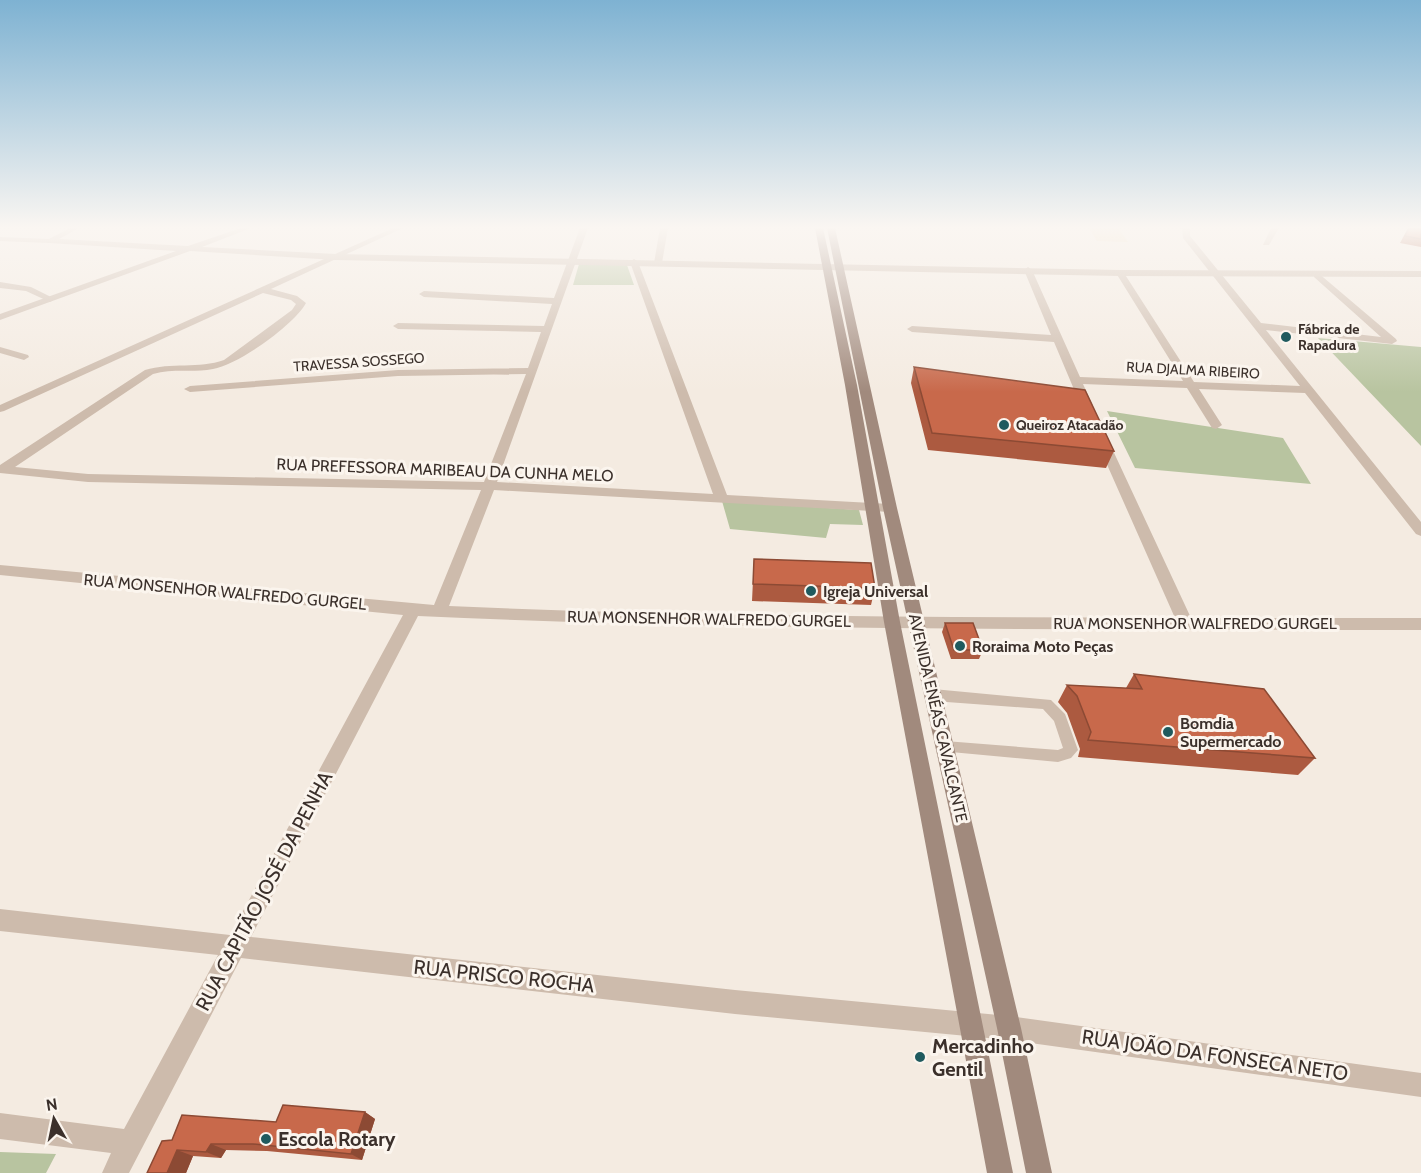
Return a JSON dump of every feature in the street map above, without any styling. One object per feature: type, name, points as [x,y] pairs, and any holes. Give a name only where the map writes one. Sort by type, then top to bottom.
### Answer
[{"type":"main road","name":"AVENIDA ENÉAS CAVALCANTE","points":[[837,283],[868,441],[890,508],[917,622],[1009,1028],[1039,1173]]},
{"type":"main road","name":"AVENIDA ENÉAS CAVALCANTE","points":[[868,441],[871,508],[973,1024],[1000,1173]]},
{"type":"main road","points":[[908,698],[934,697]]},
{"type":"street","points":[[0,317],[95,283]]},
{"type":"street","points":[[0,409],[278,283]]},
{"type":"street","points":[[439,611],[489,486],[563,283]]},
{"type":"street","points":[[642,283],[721,497]]},
{"type":"street","points":[[1034,283],[1185,622]]},
{"type":"street","points":[[1126,283],[1216,425]]},
{"type":"street","points":[[1223,283],[1421,531]]},
{"type":"street","points":[[1257,326],[1392,341],[1326,283]]},
{"type":"street","points":[[0,285],[28,289],[50,299]]},
{"type":"street","points":[[1,469],[149,372],[162,368],[208,366],[228,362],[296,312],[301,303],[294,298],[262,290]]},
{"type":"street","points":[[424,294],[556,301]]},
{"type":"street","points":[[398,326],[546,329]]},
{"type":"street","points":[[912,329],[1058,339]]},
{"type":"street","points":[[0,350],[24,357]]},
{"type":"street","name":"TRAVESSA SOSSEGO","points":[[190,389],[398,373],[531,371]]},
{"type":"street","name":"RUA DJALMA RIBEIRO","points":[[1076,380],[1308,390]]},
{"type":"street","name":"RUA PREFESSORA MARIBEAU DA CUNHA MELO","points":[[1,469],[88,478],[489,486],[890,508]]},
{"type":"street","name":"RUA MONSENHOR WALFREDO GURGEL","points":[[0,570],[413,610],[557,616],[892,622],[1421,624]]},
{"type":"street","name":"RUA CAPITÃO JOSÉ DA PENHA","points":[[115,1173],[413,610]]},
{"type":"street","name":"RUA PRISCO ROCHA","points":[[0,920],[234,948],[735,1002],[1009,1028]]},
{"type":"street","name":"RUA JOÃO DA FONSECA NETO","points":[[1009,1028],[1421,1084]]},
{"type":"street","points":[[0,1126],[130,1143]]},
{"type":"lane","points":[[934,697],[1047,704],[1060,716],[1071,750],[1058,756],[945,747]]},
{"type":"green space","points":[[574,283],[633,283],[634,285],[573,285]]},
{"type":"green space","points":[[1318,338],[1421,347],[1421,446]]},
{"type":"green space","points":[[1107,411],[1283,438],[1311,484],[1135,468]]},
{"type":"green space","points":[[722,501],[859,510],[863,525],[830,524],[826,538],[730,529]]},
{"type":"green space","points":[[0,1152],[56,1154],[46,1173],[0,1173]]},
{"type":"building","name":"Queiroz Atacadão","points":[[914,367],[1085,390],[1114,451],[932,433]]},
{"type":"building","points":[[754,559],[871,563],[875,588],[753,584]]},
{"type":"building","points":[[945,623],[973,623],[983,650],[954,650]]},
{"type":"building","name":"Bomdia Supermercado","points":[[1134,674],[1264,689],[1315,758],[1088,740],[1091,732],[1077,696],[1067,685],[1142,689]]},
{"type":"building","points":[[283,1105],[365,1112],[351,1154],[253,1144],[211,1144],[206,1152],[177,1150],[167,1173],[147,1173],[162,1141],[172,1140],[182,1115],[276,1122]]},
{"type":"place","name":"Fábrica de Rapadura","points":[[1286,337]]},
{"type":"place","name":"Queiroz Atacadão","points":[[1004,425]]},
{"type":"place","name":"Igreja Universal","points":[[811,591]]},
{"type":"place","name":"Roraima Moto Peças","points":[[960,646]]},
{"type":"place","name":"Bomdia Supermercado","points":[[1168,732]]},
{"type":"place","name":"Mercadinho Gentil","points":[[920,1057]]},
{"type":"place","name":"Escola Rotary","points":[[266,1139]]}]
